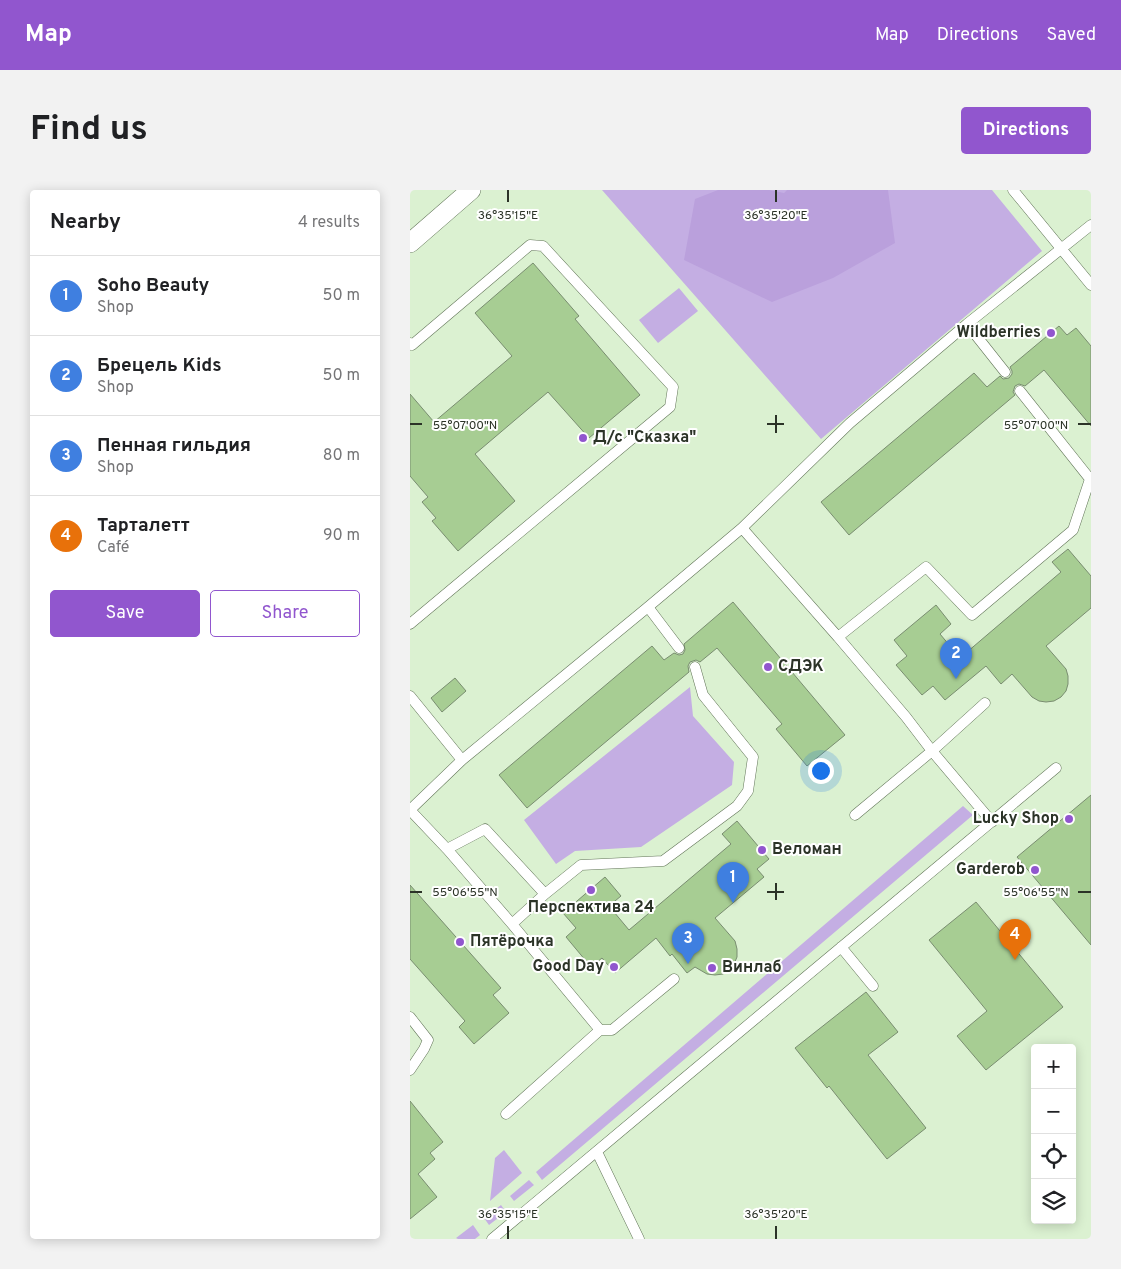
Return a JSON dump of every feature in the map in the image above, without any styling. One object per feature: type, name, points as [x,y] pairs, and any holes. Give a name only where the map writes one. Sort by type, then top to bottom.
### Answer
[{"type":"street","points":[[410,243],[471,190]]},
{"type":"lane","points":[[1012,190],[1091,285]]},
{"type":"lane","points":[[600,1030],[512,924],[447,849],[410,810],[462,760],[648,608],[742,528],[850,423],[967,324],[1091,225]]},
{"type":"lane","points":[[410,343],[412,345],[530,245],[544,246],[673,387],[670,407],[410,624]]},
{"type":"lane","points":[[967,324],[1005,372]]},
{"type":"lane","points":[[838,637],[926,567],[972,615],[1073,530],[1090,479],[1020,391]]},
{"type":"lane","points":[[742,528],[906,716],[932,751],[992,822]]},
{"type":"lane","points":[[648,608],[680,648]]},
{"type":"lane","points":[[512,924],[580,865],[663,861],[737,806],[748,791],[753,757],[703,695],[695,667]]},
{"type":"lane","points":[[410,696],[462,760]]},
{"type":"lane","points":[[855,815],[932,751],[985,703]]},
{"type":"lane","points":[[492,1239],[1056,768]]},
{"type":"lane","points":[[447,849],[485,829],[545,894]]},
{"type":"lane","points":[[841,947],[873,986]]},
{"type":"lane","points":[[506,1114],[600,1030],[612,1030],[674,979]]},
{"type":"lane","points":[[410,1017],[428,1040],[410,1070]]},
{"type":"lane","points":[[596,1152],[639,1239]]},
{"type":"shaded area","points":[[602,190],[992,190],[1042,251],[821,439]]},
{"type":"shaded area","points":[[718,190],[769,190],[784,193],[787,190],[888,190],[895,243],[833,278],[772,302],[684,260],[695,199]]},
{"type":"shaded area","points":[[679,288],[698,311],[658,343],[639,320]]},
{"type":"shaded area","points":[[690,687],[693,716],[734,762],[732,785],[641,847],[575,851],[556,864],[524,820]]},
{"type":"shaded area","points":[[963,806],[973,815],[542,1180],[536,1172]]},
{"type":"shaded area","points":[[504,1150],[522,1173],[490,1201],[495,1158]]},
{"type":"shaded area","points":[[529,1180],[534,1185],[514,1201],[510,1196]]},
{"type":"shaded area","points":[[501,1205],[506,1212],[489,1225],[484,1218]]},
{"type":"shaded area","points":[[473,1225],[480,1235],[475,1239],[456,1238]]},
{"type":"building","points":[[533,263],[579,316],[575,319],[640,395],[589,438],[548,392],[475,454],[515,501],[458,551],[432,521],[436,518],[422,502],[428,497],[410,476],[410,394],[434,422],[512,356],[475,313]]},
{"type":"building","points":[[1059,326],[1067,335],[1076,328],[1091,346],[1091,426],[1044,370],[1025,386],[1019,384],[1015,386],[1013,392],[1015,395],[849,535],[821,502],[974,373],[987,387],[1000,376],[1003,379],[1009,378],[1012,374],[1010,367]]},
{"type":"building","points":[[1068,549],[1091,576],[1091,608],[1046,646],[1066,669],[1068,684],[1066,691],[1061,697],[1054,701],[1039,701],[1032,697],[1012,674],[1001,684],[986,666],[945,700],[933,686],[922,695],[896,665],[907,656],[894,640],[936,605],[951,624],[940,634],[960,658],[1061,572],[1052,562]]},
{"type":"building","points":[[733,602],[845,735],[807,766],[776,729],[782,724],[717,648],[700,662],[696,660],[690,662],[688,666],[689,672],[527,808],[499,775],[652,646],[664,660],[674,653],[683,654],[685,650],[684,644]]},
{"type":"building","points":[[455,678],[466,691],[442,712],[431,698]]},
{"type":"building","points":[[1091,795],[1091,945],[1017,857]]},
{"type":"building","points":[[737,821],[769,859],[757,869],[764,877],[715,918],[735,941],[737,957],[729,970],[723,974],[715,975],[707,974],[695,967],[687,973],[656,938],[615,973],[602,958],[591,967],[566,937],[576,928],[563,913],[605,877],[621,896],[609,906],[629,930],[731,844],[722,834]]},
{"type":"building","points":[[410,885],[501,988],[493,995],[509,1013],[474,1044],[459,1027],[465,1021],[410,959]]},
{"type":"building","points":[[976,902],[1063,1007],[986,1070],[957,1036],[987,1011],[929,940]]},
{"type":"building","points":[[866,992],[898,1032],[868,1055],[926,1128],[887,1159],[829,1086],[827,1088],[795,1048]]},
{"type":"building","points":[[410,1101],[443,1142],[430,1153],[435,1159],[418,1174],[437,1197],[410,1219]]},
{"type":"place","name":"Wildberries","points":[[1051,333]]},
{"type":"place","name":"Д/с \"Сказка\"","points":[[583,438]]},
{"type":"place","name":"СДЭК","points":[[768,667]]},
{"type":"place","name":"Брецель Kids","points":[[956,679]]},
{"type":"place","name":"Lucky Shop","points":[[1069,819]]},
{"type":"place","name":"Веломан","points":[[762,850]]},
{"type":"place","name":"Garderob","points":[[1035,870]]},
{"type":"place","name":"Перспектива 24","points":[[591,890]]},
{"type":"place","name":"Soho Beauty","points":[[733,903]]},
{"type":"place","name":"Пятёрочка","points":[[460,942]]},
{"type":"place","name":"Тарталетт","points":[[1015,960]]},
{"type":"place","name":"Пенная гильдия","points":[[688,964]]},
{"type":"place","name":"Good Day","points":[[614,967]]},
{"type":"place","name":"Винлаб","points":[[712,968]]}]
